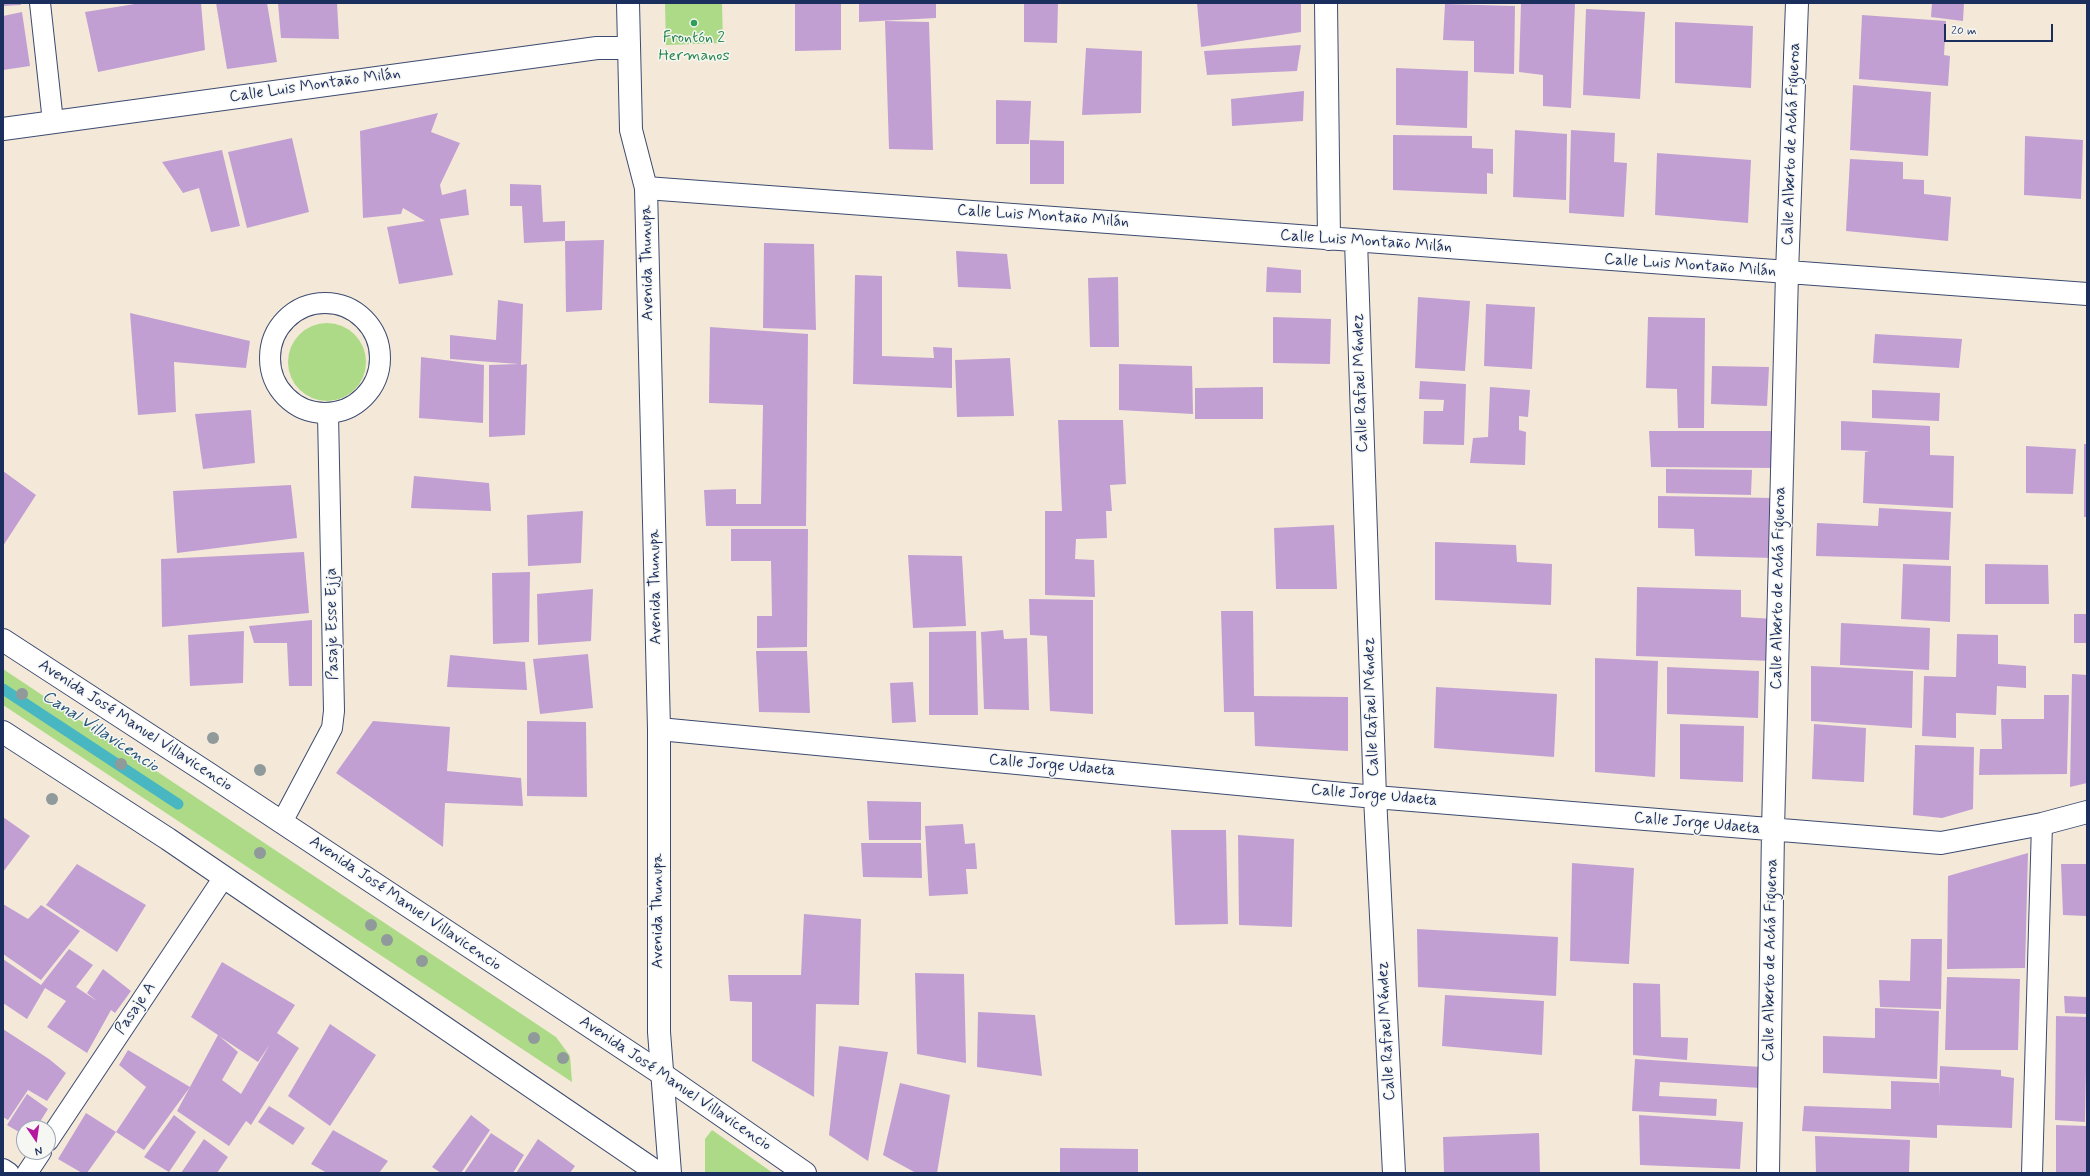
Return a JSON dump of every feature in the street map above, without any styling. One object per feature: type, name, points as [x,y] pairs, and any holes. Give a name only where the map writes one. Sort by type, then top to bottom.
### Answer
[{"type":"street","name":"Avenida Thunupa","points":[[628,3],[631,130],[646,188],[659,729],[659,1032],[670,1173]]},
{"type":"street","points":[[1326,3],[1329,239]]},
{"type":"street","name":"Calle Alberto de Achá Figueroa","points":[[1768,1173],[1773,830],[1787,273],[1797,3]]},
{"type":"street","name":"Calle Luis Montaño Milán","points":[[3,129],[590,49],[628,48]]},
{"type":"street","name":"Calle Luis Montaño Milán","points":[[646,188],[2087,294]]},
{"type":"street","name":"Calle Rafael Méndez","points":[[1356,241],[1375,797],[1394,1173]]},
{"type":"street","name":"Avenida José Manuel Villavicencio","points":[[3,640],[282,822],[662,1074],[804,1173]]},
{"type":"street","name":"Calle Jorge Udaeta","points":[[659,729],[1375,797],[1941,843],[2042,824],[2087,812]]},
{"type":"street","points":[[3,732],[224,877],[658,1173]]},
{"type":"lane","points":[[40,3],[53,122]]},
{"type":"lane","points":[[317,303],[335,303],[352,309],[366,320],[376,335],[380,352],[379,370],[373,386],[361,400],[346,410],[328,414],[310,412],[293,403],[279,390],[271,373],[270,367],[269,354],[274,336],[284,321],[299,309],[317,303]]},
{"type":"lane","name":"Pasaje Esse Ejja","points":[[282,822],[332,728],[333,722],[328,414]]},
{"type":"lane","points":[[2032,1173],[2042,824]]},
{"type":"lane","name":"Pasaje A","points":[[56,1129],[224,877]]},
{"type":"lane","points":[[27,1173],[36,1160]]},
{"type":"lane","points":[[3,1169],[9,1173]]},
{"type":"green space","name":"Frontón 2 Hermanos","points":[[665,3],[722,3],[723,43],[666,45]]},
{"type":"green space","points":[[327,323],[342,326],[354,335],[363,347],[366,362],[363,377],[354,389],[342,398],[327,401],[312,398],[300,389],[291,377],[288,362],[291,347],[300,335],[312,326]]},
{"type":"green space","points":[[3,669],[556,1037],[570,1056],[572,1082],[3,705]]},
{"type":"green space","points":[[712,1130],[773,1173],[705,1173],[705,1139]]},
{"type":"building","points":[[3,3],[21,3],[21,5],[3,6]]},
{"type":"building","points":[[141,3],[201,3],[205,50],[98,72],[85,12]]},
{"type":"building","points":[[216,3],[267,3],[277,62],[227,69]]},
{"type":"building","points":[[278,3],[337,3],[339,39],[281,38]]},
{"type":"building","points":[[795,3],[841,3],[841,50],[795,51]]},
{"type":"building","points":[[859,3],[936,3],[936,18],[859,22]]},
{"type":"building","points":[[1024,3],[1058,3],[1057,43],[1024,42]]},
{"type":"building","points":[[1197,3],[1301,3],[1301,32],[1201,47]]},
{"type":"building","points":[[1521,3],[1575,3],[1571,108],[1543,106],[1543,75],[1519,72]]},
{"type":"building","points":[[1932,3],[1964,3],[1963,21],[1931,17]]},
{"type":"building","points":[[1445,4],[1515,6],[1514,74],[1474,72],[1474,41],[1443,40]]},
{"type":"building","points":[[1586,9],[1645,12],[1640,99],[1583,95]]},
{"type":"building","points":[[22,12],[30,66],[3,70],[3,16]]},
{"type":"building","points":[[1862,15],[1946,21],[1944,55],[1950,56],[1948,86],[1859,79]]},
{"type":"building","points":[[885,21],[929,22],[933,150],[889,149]]},
{"type":"building","points":[[1675,22],[1753,26],[1751,88],[1675,83]]},
{"type":"building","points":[[1301,45],[1297,71],[1207,75],[1204,51]]},
{"type":"building","points":[[1086,48],[1142,51],[1141,113],[1082,115]]},
{"type":"building","points":[[1396,68],[1468,71],[1467,128],[1396,125]]},
{"type":"building","points":[[1853,85],[1931,92],[1928,156],[1850,150]]},
{"type":"building","points":[[1304,91],[1303,121],[1232,126],[1231,99]]},
{"type":"building","points":[[996,100],[1031,101],[1029,144],[996,144]]},
{"type":"building","points":[[438,113],[431,132],[460,143],[440,185],[442,195],[466,189],[469,215],[440,219],[453,275],[399,284],[387,227],[425,221],[403,208],[401,214],[363,218],[360,131]]},
{"type":"building","points":[[1515,130],[1567,134],[1566,200],[1513,197]]},
{"type":"building","points":[[1571,130],[1615,133],[1614,162],[1627,163],[1624,217],[1569,213]]},
{"type":"building","points":[[1393,135],[1472,136],[1472,148],[1493,149],[1493,174],[1487,173],[1487,194],[1393,190]]},
{"type":"building","points":[[2025,136],[2083,140],[2081,199],[2024,195]]},
{"type":"building","points":[[292,138],[309,212],[247,228],[228,152]]},
{"type":"building","points":[[1030,140],[1064,141],[1064,184],[1030,184]]},
{"type":"building","points":[[222,150],[240,226],[211,232],[199,188],[183,193],[162,162]]},
{"type":"building","points":[[1657,153],[1751,160],[1748,223],[1655,215]]},
{"type":"building","points":[[1850,159],[1903,162],[1903,179],[1924,180],[1924,194],[1951,197],[1948,241],[1846,231]]},
{"type":"building","points":[[510,184],[541,185],[543,222],[565,221],[565,241],[524,243],[522,206],[510,206]]},
{"type":"building","points":[[604,240],[602,310],[566,312],[565,241]]},
{"type":"building","points":[[764,243],[814,244],[816,330],[763,328]]},
{"type":"building","points":[[956,251],[1007,254],[1011,289],[958,287]]},
{"type":"building","points":[[1267,267],[1301,270],[1301,293],[1266,292]]},
{"type":"building","points":[[855,275],[882,276],[882,356],[934,358],[933,347],[952,348],[952,388],[853,384]]},
{"type":"building","points":[[1118,277],[1119,347],[1090,347],[1088,278]]},
{"type":"building","points":[[1418,297],[1470,301],[1465,371],[1415,368]]},
{"type":"building","points":[[498,300],[523,304],[521,365],[527,364],[525,435],[489,437],[489,365],[519,364],[450,359],[450,335],[496,340]]},
{"type":"building","points":[[1486,304],[1535,307],[1532,369],[1484,366]]},
{"type":"building","points":[[130,313],[250,341],[246,368],[174,362],[176,412],[138,415]]},
{"type":"building","points":[[1273,317],[1331,319],[1330,364],[1273,363]]},
{"type":"building","points":[[1648,317],[1705,318],[1704,428],[1678,428],[1677,389],[1646,388]]},
{"type":"building","points":[[710,327],[808,334],[806,526],[706,526],[704,490],[736,489],[736,504],[761,504],[763,405],[709,403]]},
{"type":"building","points":[[1875,334],[1962,339],[1959,368],[1873,363]]},
{"type":"building","points":[[421,357],[484,365],[483,423],[419,418]]},
{"type":"building","points":[[1010,358],[1014,416],[957,417],[955,360]]},
{"type":"building","points":[[1119,364],[1192,366],[1193,414],[1119,410]]},
{"type":"building","points":[[1712,366],[1769,367],[1767,406],[1711,404]]},
{"type":"building","points":[[1420,381],[1466,384],[1464,445],[1423,444],[1424,411],[1443,411],[1444,400],[1419,399]]},
{"type":"building","points":[[1263,387],[1263,419],[1195,419],[1195,388]]},
{"type":"building","points":[[1490,387],[1530,390],[1528,417],[1519,416],[1519,430],[1526,432],[1525,465],[1470,463],[1473,438],[1488,437]]},
{"type":"building","points":[[1872,390],[1940,393],[1939,421],[1872,418]]},
{"type":"building","points":[[251,410],[255,463],[203,469],[195,414]]},
{"type":"building","points":[[1058,420],[1123,420],[1126,484],[1110,485],[1112,511],[1106,511],[1107,538],[1076,539],[1075,559],[1094,560],[1095,597],[1045,595],[1045,511],[1062,511]]},
{"type":"building","points":[[1841,421],[1930,426],[1930,455],[1954,456],[1953,508],[1863,503],[1865,452],[1870,451],[1841,450]]},
{"type":"building","points":[[1649,431],[1777,431],[1776,468],[1651,467]]},
{"type":"building","points":[[2084,444],[2087,444],[2087,517],[2084,517]]},
{"type":"building","points":[[2026,446],[2076,449],[2073,494],[2026,493]]},
{"type":"building","points":[[1666,469],[1752,470],[1751,495],[1666,493]]},
{"type":"building","points":[[3,471],[36,495],[3,546]]},
{"type":"building","points":[[414,476],[489,483],[491,511],[411,508]]},
{"type":"building","points":[[291,485],[297,538],[177,553],[173,491]]},
{"type":"building","points":[[1658,496],[1775,498],[1774,558],[1695,556],[1694,529],[1658,528]]},
{"type":"building","points":[[1879,508],[1951,512],[1949,560],[1816,556],[1817,523],[1878,526]]},
{"type":"building","points":[[583,511],[581,563],[528,566],[527,515]]},
{"type":"building","points":[[1334,525],[1337,589],[1276,589],[1274,528]]},
{"type":"building","points":[[731,529],[808,529],[807,647],[757,648],[757,616],[772,616],[771,561],[731,561]]},
{"type":"building","points":[[1435,542],[1516,545],[1517,562],[1552,564],[1551,605],[1435,600]]},
{"type":"building","points":[[304,552],[309,613],[162,627],[161,559]]},
{"type":"building","points":[[908,555],[962,556],[966,626],[913,628]]},
{"type":"building","points":[[1903,564],[1951,566],[1950,622],[1901,619]]},
{"type":"building","points":[[1985,564],[2048,565],[2049,604],[1985,604]]},
{"type":"building","points":[[530,572],[529,642],[493,644],[492,573]]},
{"type":"building","points":[[1637,587],[1741,590],[1741,617],[1775,619],[1773,661],[1636,656]]},
{"type":"building","points":[[593,589],[591,641],[538,645],[537,594]]},
{"type":"building","points":[[1029,599],[1093,600],[1093,714],[1050,711],[1047,636],[1030,635]]},
{"type":"building","points":[[1221,611],[1253,611],[1254,696],[1348,697],[1348,751],[1255,746],[1254,712],[1224,712]]},
{"type":"building","points":[[2074,614],[2087,614],[2087,643],[2074,643]]},
{"type":"building","points":[[312,620],[312,686],[289,686],[287,643],[254,643],[249,626]]},
{"type":"building","points":[[1841,623],[1930,628],[1929,670],[1840,665]]},
{"type":"building","points":[[1003,630],[1004,639],[1027,638],[1029,710],[984,709],[981,632]]},
{"type":"building","points":[[244,631],[243,683],[190,686],[188,635]]},
{"type":"building","points":[[976,631],[978,715],[929,715],[929,632]]},
{"type":"building","points":[[1957,634],[1998,635],[1998,664],[2026,666],[2026,688],[1997,686],[1996,715],[1956,713],[1956,738],[1922,736],[1924,676],[1956,677]]},
{"type":"building","points":[[756,651],[807,651],[810,713],[759,712]]},
{"type":"building","points":[[588,654],[593,708],[540,714],[533,659]]},
{"type":"building","points":[[450,655],[525,662],[527,690],[447,687]]},
{"type":"building","points":[[1595,658],[1658,661],[1655,777],[1595,772]]},
{"type":"building","points":[[1811,666],[1913,671],[1912,728],[1811,721]]},
{"type":"building","points":[[1667,667],[1759,671],[1758,718],[1667,714]]},
{"type":"building","points":[[2072,674],[2087,675],[2087,783],[2070,787]]},
{"type":"building","points":[[913,682],[916,722],[892,723],[890,683]]},
{"type":"building","points":[[1436,687],[1557,694],[1554,757],[1434,748]]},
{"type":"building","points":[[2044,695],[2069,695],[2067,774],[1979,775],[1980,749],[2002,749],[2001,719],[2044,719]]},
{"type":"building","points":[[373,721],[450,727],[447,771],[521,778],[523,806],[445,803],[443,847],[336,773]]},
{"type":"building","points":[[527,721],[586,722],[587,797],[527,796]]},
{"type":"building","points":[[1680,724],[1744,726],[1743,782],[1680,779]]},
{"type":"building","points":[[1814,724],[1866,728],[1864,782],[1812,779]]},
{"type":"building","points":[[1915,745],[1974,747],[1973,809],[1942,818],[1913,815]]},
{"type":"building","points":[[867,801],[921,802],[921,840],[869,840]]},
{"type":"building","points":[[3,817],[30,836],[3,872]]},
{"type":"building","points":[[963,824],[965,844],[975,843],[977,869],[966,869],[968,894],[929,896],[925,826]]},
{"type":"building","points":[[1171,830],[1226,830],[1228,924],[1175,925]]},
{"type":"building","points":[[1238,835],[1294,839],[1292,927],[1239,925]]},
{"type":"building","points":[[861,843],[921,843],[922,878],[863,877]]},
{"type":"building","points":[[2028,853],[2025,968],[1947,969],[1948,876]]},
{"type":"building","points":[[1572,863],[1634,868],[1629,964],[1570,961]]},
{"type":"building","points":[[77,864],[146,905],[117,952],[46,905]]},
{"type":"building","points":[[2061,864],[2087,864],[2087,916],[2063,915]]},
{"type":"building","points":[[3,904],[28,919],[41,905],[80,931],[41,980],[3,954]]},
{"type":"building","points":[[804,914],[861,919],[859,1005],[816,1004],[814,1097],[752,1061],[752,1002],[730,1001],[728,975],[801,975]]},
{"type":"building","points":[[1417,929],[1558,937],[1556,996],[1418,987]]},
{"type":"building","points":[[1911,939],[1942,939],[1941,1009],[1880,1007],[1879,980],[1910,981]]},
{"type":"building","points":[[69,949],[93,965],[76,987],[97,1001],[87,993],[103,969],[131,991],[115,1013],[111,1010],[87,1053],[47,1027],[66,1001],[45,988],[27,1019],[3,1003],[3,959],[41,985]]},
{"type":"building","points":[[222,962],[295,1005],[277,1033],[299,1048],[251,1125],[246,1121],[229,1146],[177,1111],[218,1035],[191,1017]],"holes":[[[219,1036],[258,1062],[270,1044],[241,1094],[222,1080],[238,1052]]]},
{"type":"building","points":[[915,973],[964,974],[966,1063],[917,1054]]},
{"type":"building","points":[[1947,977],[2020,979],[2018,1050],[1945,1050]]},
{"type":"building","points":[[1633,983],[1660,984],[1661,1037],[1688,1038],[1687,1060],[1633,1055]]},
{"type":"building","points":[[1445,995],[1544,1001],[1542,1055],[1442,1046]]},
{"type":"building","points":[[2064,996],[2087,997],[2087,1014],[2065,1013]]},
{"type":"building","points":[[1875,1008],[1939,1011],[1937,1079],[1823,1073],[1823,1036],[1875,1038]]},
{"type":"building","points":[[978,1012],[1035,1015],[1042,1076],[977,1067]]},
{"type":"building","points":[[2056,1016],[2087,1017],[2085,1122],[2055,1120]]},
{"type":"building","points":[[330,1024],[376,1055],[330,1126],[288,1096]]},
{"type":"building","points":[[3,1029],[49,1059],[66,1073],[47,1101],[28,1090],[8,1120],[3,1117]]},
{"type":"building","points":[[839,1046],[888,1052],[868,1161],[829,1135]]},
{"type":"building","points":[[128,1050],[190,1087],[144,1150],[116,1132],[146,1087],[119,1065]]},
{"type":"building","points":[[1635,1059],[1761,1067],[1761,1088],[1660,1082],[1659,1096],[1717,1099],[1716,1116],[1632,1111]]},
{"type":"building","points":[[1940,1066],[2001,1070],[2001,1076],[2014,1078],[2012,1128],[1937,1125],[1937,1138],[1802,1131],[1804,1106],[1891,1109],[1891,1081],[1939,1083],[1939,1097]]},
{"type":"building","points":[[900,1083],[950,1095],[937,1173],[916,1173],[883,1155]]},
{"type":"building","points":[[27,1094],[48,1109],[41,1120],[16,1120],[16,1130],[7,1125]]},
{"type":"building","points":[[269,1106],[305,1128],[293,1145],[258,1122]]},
{"type":"building","points":[[86,1113],[116,1132],[87,1173],[82,1173],[58,1159]]},
{"type":"building","points":[[174,1115],[196,1132],[169,1172],[144,1157]]},
{"type":"building","points":[[471,1115],[490,1130],[461,1173],[441,1173],[432,1167]]},
{"type":"building","points":[[1639,1115],[1743,1122],[1740,1169],[1640,1165]]},
{"type":"building","points":[[2056,1125],[2087,1126],[2087,1173],[2056,1173]]},
{"type":"building","points":[[333,1130],[388,1161],[379,1173],[327,1173],[311,1164]]},
{"type":"building","points":[[491,1133],[524,1155],[513,1173],[464,1173]]},
{"type":"building","points":[[1539,1133],[1540,1173],[1444,1173],[1443,1137]]},
{"type":"building","points":[[1815,1136],[1910,1140],[1909,1173],[1816,1173]]},
{"type":"building","points":[[204,1139],[228,1157],[217,1173],[181,1173]]},
{"type":"building","points":[[538,1139],[575,1166],[570,1173],[516,1173]]},
{"type":"building","points":[[1060,1148],[1138,1149],[1138,1173],[1060,1173]]},
{"type":"waterway","name":"Canal Villavicencio","points":[[3,689],[178,804]]},
{"type":"place","name":"Frontón 2 Hermanos","points":[[694,23]]}]
